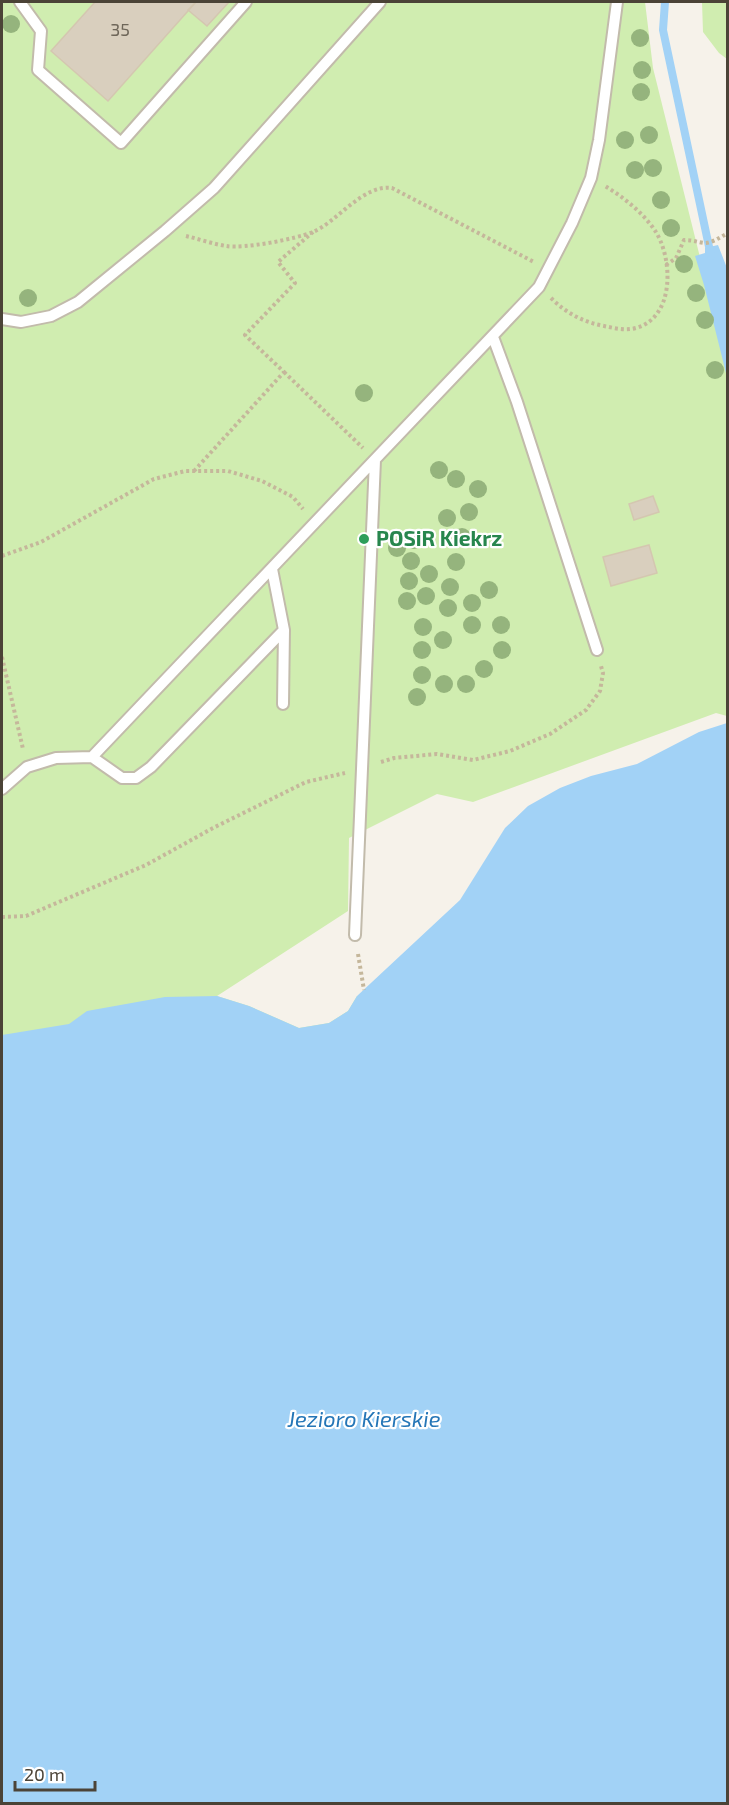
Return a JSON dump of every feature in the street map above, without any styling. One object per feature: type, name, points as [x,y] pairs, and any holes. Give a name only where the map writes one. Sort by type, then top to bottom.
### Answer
[{"type":"lane","points":[[20,2],[41,31],[38,70],[121,143],[246,2]]},
{"type":"lane","points":[[2,319],[21,322],[51,316],[78,302],[165,231],[214,188],[380,2]]},
{"type":"lane","points":[[92,757],[540,287],[591,178],[599,140],[617,2]]},
{"type":"lane","points":[[493,337],[597,650]]},
{"type":"lane","points":[[355,935],[375,460]]},
{"type":"lane","points":[[272,569],[284,630],[284,704]]},
{"type":"lane","points":[[2,789],[27,767],[56,758],[92,757],[122,778],[136,778],[151,767],[284,630]]},
{"type":"path","points":[[540,287],[562,309],[589,323],[625,330],[638,328],[652,320],[664,301],[668,289],[662,244],[648,222],[621,195],[591,178]]},
{"type":"path","points":[[375,460],[245,335],[295,283],[278,262],[314,231],[368,193],[384,187],[392,188],[549,270]]},
{"type":"path","points":[[165,231],[228,246],[261,244],[314,231]]},
{"type":"path","points":[[666,265],[676,258],[684,240],[703,243],[713,241],[728,233]]},
{"type":"path","points":[[194,471],[284,372]]},
{"type":"path","points":[[2,556],[40,542],[154,479],[185,471],[228,471],[262,481],[293,497],[315,524]]},
{"type":"path","points":[[2,917],[26,916],[146,865],[213,828],[306,782],[363,769],[394,758],[437,754],[473,760],[510,751],[550,734],[586,710],[600,691],[603,673],[597,650]]},
{"type":"path","points":[[2,657],[19,734]]},
{"type":"path","points":[[355,935],[364,990]]},
{"type":"green space","name":"POSiR Kiekrz","points":[[2,2],[645,2],[653,68],[727,366],[727,716],[716,713],[473,802],[437,794],[349,838],[348,911],[217,996],[249,1006],[299,1028],[329,1023],[348,1011],[357,996],[372,1070],[2,1063]]},
{"type":"green space","points":[[702,2],[727,2],[727,59],[719,53],[703,32]]},
{"type":"water","points":[[718,245],[727,268],[727,377],[695,256],[705,253],[705,248]]},
{"type":"water","name":"Jezioro Kierskie","points":[[727,723],[727,1803],[2,1803],[2,1035],[69,1024],[87,1011],[165,997],[217,996],[249,1006],[299,1028],[329,1023],[348,1011],[357,996],[460,900],[505,828],[528,806],[560,788],[591,776],[637,764],[699,732]]},
{"type":"building","points":[[95,2],[196,2],[108,101],[51,51]]},
{"type":"building","points":[[196,2],[229,2],[207,26],[188,10]]},
{"type":"building","points":[[653,496],[659,512],[634,520],[629,504]]},
{"type":"building","points":[[649,545],[657,573],[611,586],[603,557]]},
{"type":"waterway","points":[[665,2],[663,30],[711,256]]},
{"type":"place","name":"POSiR Kiekrz","points":[[364,539]]}]
